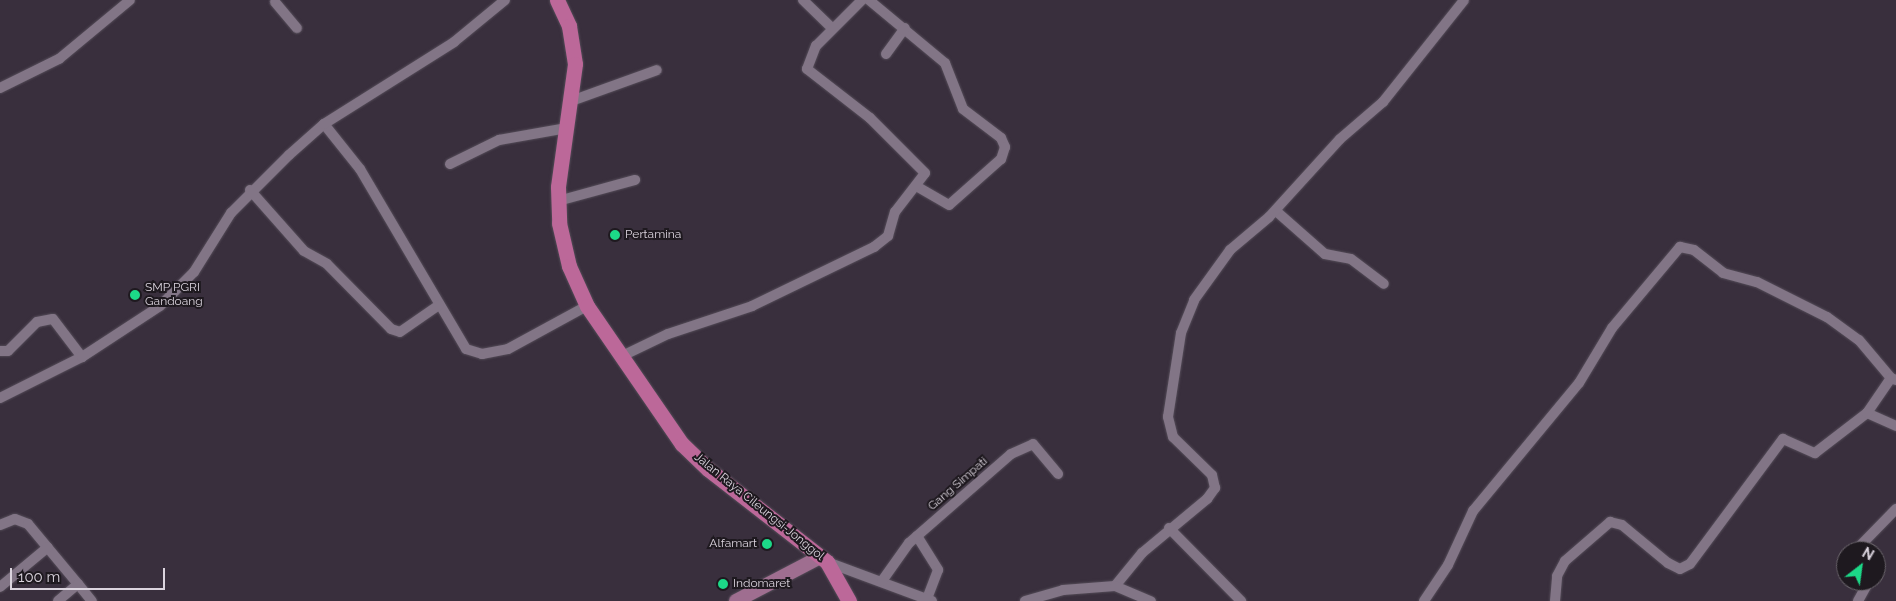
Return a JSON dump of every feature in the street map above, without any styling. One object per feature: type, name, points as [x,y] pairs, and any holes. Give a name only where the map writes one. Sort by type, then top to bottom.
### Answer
[{"type":"main road","name":"Jalan Raya Cileungsi-Jonggol","points":[[557,0],[569,26],[575,64],[558,201],[569,266],[587,306],[620,357],[688,450],[824,560],[850,601]]},
{"type":"street","points":[[0,88],[59,59],[130,0]]},
{"type":"street","points":[[0,398],[82,356],[178,292],[250,190],[324,124],[454,42],[505,0]]},
{"type":"street","points":[[803,0],[832,28]]},
{"type":"street","points":[[620,357],[668,334],[752,306],[874,247],[888,236],[896,212],[925,175],[922,169],[870,118],[808,73],[811,55],[832,28],[862,0]]},
{"type":"street","points":[[869,0],[905,28],[945,64],[963,109],[1001,138],[1005,147],[997,163],[949,206],[916,186]]},
{"type":"street","points":[[275,1],[297,28]]},
{"type":"street","points":[[1116,586],[1169,528],[1207,499],[1215,488],[1212,475],[1173,437],[1168,417],[1181,333],[1209,274],[1276,210],[1340,139],[1383,102],[1462,1]]},
{"type":"street","points":[[886,54],[905,28]]},
{"type":"street","points":[[571,101],[657,70]]},
{"type":"street","points":[[324,124],[360,169],[460,343],[482,354],[542,334],[587,306]]},
{"type":"street","points":[[450,164],[499,140],[568,128]]},
{"type":"street","points":[[558,201],[635,180]]},
{"type":"street","points":[[250,190],[304,251],[333,269],[392,329],[400,332],[439,306]]},
{"type":"street","points":[[1276,210],[1325,254],[1351,259],[1384,284]]},
{"type":"street","points":[[1424,601],[1448,565],[1473,511],[1579,383],[1612,328],[1680,247],[1694,250],[1723,273],[1757,282],[1827,317],[1859,340],[1894,379],[1867,413],[1814,453],[1783,439],[1685,568],[1663,560],[1622,525],[1605,523],[1565,561],[1557,576],[1555,601]]},
{"type":"street","points":[[0,352],[8,351],[37,322],[53,319],[82,356]]},
{"type":"street","points":[[1867,413],[1896,426]]},
{"type":"street","name":"Gang Simpati","points":[[882,581],[917,536],[1029,444],[1037,447],[1058,474]]},
{"type":"street","points":[[1865,541],[1896,509]]},
{"type":"street","points":[[0,525],[15,519],[28,524],[92,601]]},
{"type":"street","points":[[1169,528],[1241,601]]},
{"type":"street","points":[[736,601],[824,560],[930,600],[938,570],[917,536]]},
{"type":"street","points":[[0,587],[48,547]]},
{"type":"street","points":[[58,601],[78,584]]},
{"type":"street","points":[[1027,601],[1063,590],[1116,586],[1151,601]]},
{"type":"street","points":[[1063,590],[1068,601]]},
{"type":"place","name":"Pertamina","points":[[615,235]]},
{"type":"place","name":"SMP PGRI Gandoang","points":[[135,295]]},
{"type":"place","name":"Alfamart","points":[[767,544]]},
{"type":"place","name":"Indomaret","points":[[723,584]]}]
